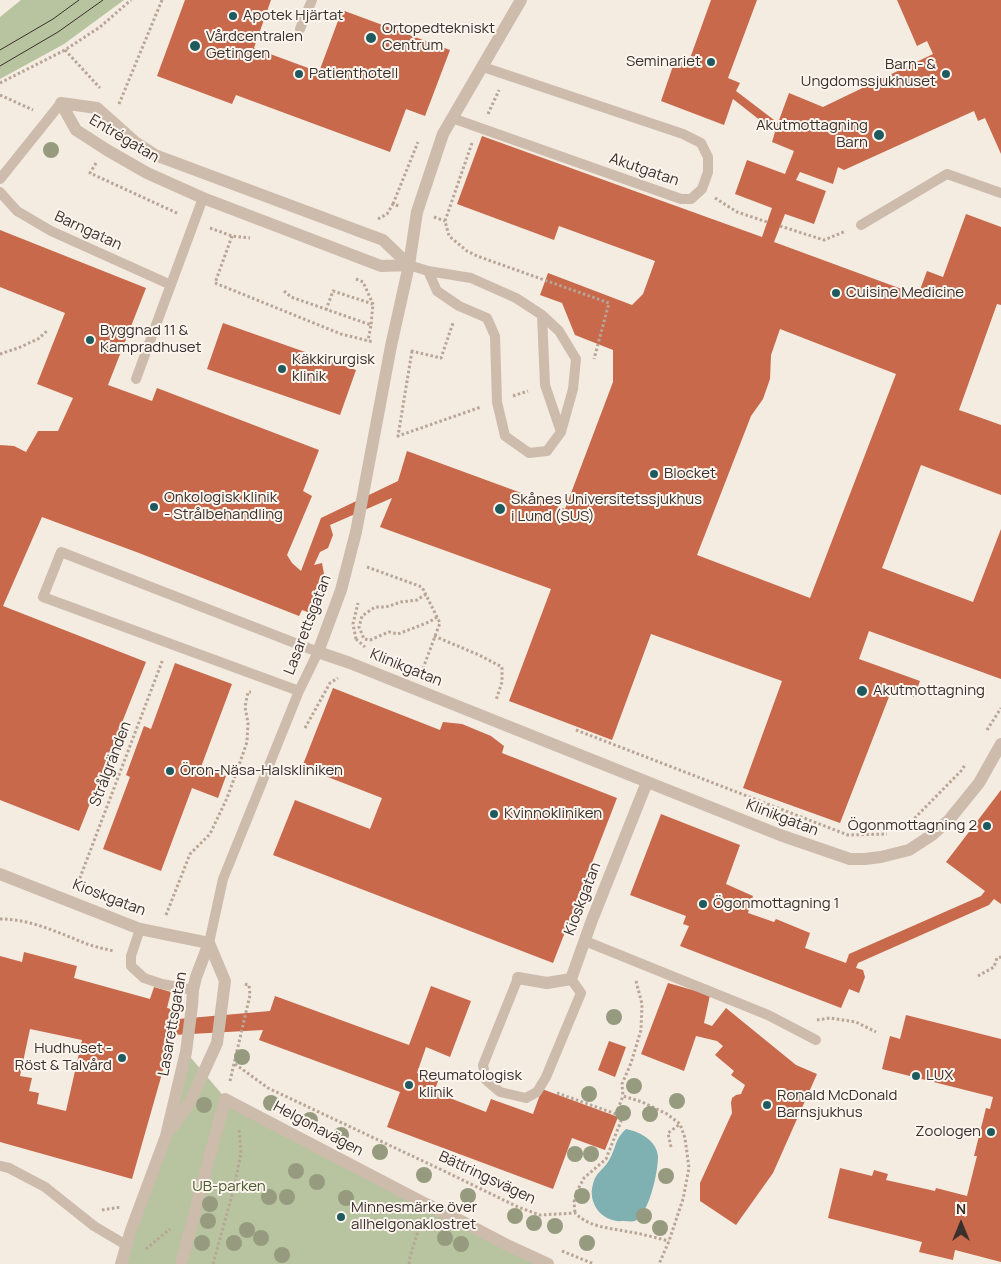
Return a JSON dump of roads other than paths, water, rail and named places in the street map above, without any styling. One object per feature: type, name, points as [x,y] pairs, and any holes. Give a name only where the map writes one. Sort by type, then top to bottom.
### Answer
[{"type":"street","name":"Lasarettsgatan","points":[[318,652],[348,566],[364,493],[391,346],[409,265],[417,212],[443,134],[521,0]]},
{"type":"street","name":"Entrégatan","points":[[61,103],[76,130],[147,173],[203,198],[381,266],[409,265]]},
{"type":"street","name":"Entrégatan","points":[[61,103],[96,108],[135,142],[155,154],[383,240],[409,265]]},
{"type":"street","name":"Klinikgatan","points":[[318,652],[350,663],[780,835],[850,860],[865,860],[909,850],[932,835],[949,820],[979,783],[1001,744]]},
{"type":"street","name":"Kioskgatan","points":[[571,979],[647,782]]},
{"type":"street","name":"Kioskgatan","points":[[0,874],[140,929],[209,944]]},
{"type":"street","name":"Lasarettsgatan","points":[[121,1264],[126,1245],[166,1136],[186,1052],[193,990],[209,944]]},
{"type":"street","points":[[166,1136],[190,1102],[217,1043],[225,981],[209,944]]},
{"type":"street","points":[[518,978],[547,983],[571,979]]},
{"type":"street","name":"Helgonavägen","points":[[181,1264],[226,1099],[426,1204],[466,1222],[509,1246],[548,1264]]},
{"type":"lane","points":[[300,28],[312,0]]},
{"type":"lane","name":"Akutgatan","points":[[452,118],[680,199],[691,199],[702,190],[708,172],[708,158],[701,143],[683,134],[483,67]]},
{"type":"lane","points":[[0,180],[61,103]]},
{"type":"lane","points":[[861,225],[947,174],[1001,193]]},
{"type":"lane","name":"Barngatan","points":[[0,192],[17,211],[52,231],[170,285]]},
{"type":"lane","points":[[136,379],[203,198]]},
{"type":"lane","name":"Entrégatan","points":[[409,265],[428,271],[471,278],[516,298],[542,316],[559,331],[576,359],[573,389],[562,432],[547,452],[529,453],[505,436],[497,402],[495,336],[487,318],[459,306],[437,290],[428,271]]},
{"type":"lane","points":[[542,316],[545,385],[562,432]]},
{"type":"lane","name":"Klinikgatan","points":[[299,692],[43,598],[61,552],[318,652]]},
{"type":"lane","name":"Lasarettsgatan","points":[[209,944],[223,879],[299,692],[318,652]]},
{"type":"lane","points":[[140,929],[131,956],[131,966],[144,978],[162,984],[193,990]]},
{"type":"lane","points":[[585,941],[768,1015],[816,1040]]},
{"type":"lane","points":[[518,978],[483,1065],[486,1080],[500,1092],[526,1098],[537,1092],[546,1077],[581,993],[571,979]]},
{"type":"lane","points":[[0,1166],[8,1168],[45,1187],[94,1226],[126,1245]]},
{"type":"water","points":[[626,1129],[637,1132],[647,1138],[655,1146],[658,1157],[654,1182],[648,1202],[640,1217],[635,1221],[616,1221],[609,1219],[598,1211],[592,1198],[592,1191],[596,1177],[611,1158],[619,1137]]},
{"type":"tram line","points":[[0,50],[53,19],[79,0]]},
{"type":"tram line","points":[[0,66],[58,32],[103,0]]},
{"type":"place","name":"Apotek Hjärtat","points":[[233,16]]},
{"type":"place","name":"Ortopedtekniskt Centrum","points":[[371,38]]},
{"type":"place","name":"Vårdcentralen Getingen","points":[[195,46]]},
{"type":"place","name":"Seminariet","points":[[711,62]]},
{"type":"place","name":"Patienthotell","points":[[299,74]]},
{"type":"place","name":"Barn- & Ungdomssjukhuset","points":[[946,74]]},
{"type":"place","name":"Akutmottagning Barn","points":[[879,135]]},
{"type":"place","name":"Cuisine Medicine","points":[[836,293]]},
{"type":"place","name":"Byggnad 11 & Kampradhuset","points":[[90,340]]},
{"type":"place","name":"Käkkirurgisk klinik","points":[[282,369]]},
{"type":"place","name":"Blocket","points":[[654,474]]},
{"type":"place","name":"Onkologisk klinik - Strålbehandling","points":[[154,507]]},
{"type":"place","name":"Skånes Universitetssjukhus i Lund (SUS)","points":[[500,509]]},
{"type":"place","name":"Akutmottagning","points":[[862,691]]},
{"type":"place","name":"Öron-Näsa-Halskliniken","points":[[170,771]]},
{"type":"place","name":"Kvinnokliniken","points":[[494,814]]},
{"type":"place","name":"Ögonmottagning 2","points":[[987,826]]},
{"type":"place","name":"Ögonmottagning 1","points":[[703,904]]},
{"type":"place","name":"Hudhuset - Röst & Talvård","points":[[122,1058]]},
{"type":"place","name":"LUX","points":[[916,1076]]},
{"type":"place","name":"Reumatologisk klinik","points":[[409,1085]]},
{"type":"place","name":"Ronald McDonald Barnsjukhus","points":[[767,1105]]},
{"type":"place","name":"Zoologen","points":[[991,1132]]},
{"type":"place","name":"Minnesmärke över allhelgonaklostret","points":[[341,1217]]},
{"type":"park label","name":"UB-parken","points":[[229,1187]]}]
